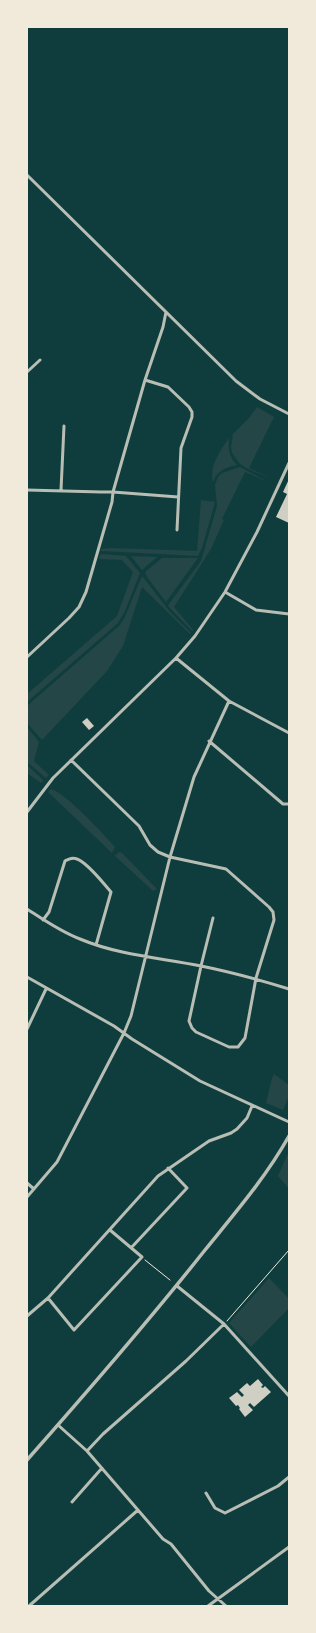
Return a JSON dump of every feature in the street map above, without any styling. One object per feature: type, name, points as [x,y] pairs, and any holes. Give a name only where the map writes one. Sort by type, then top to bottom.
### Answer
[{"type":"street","points":[[27,175],[236,381],[260,399],[289,414]]},
{"type":"street","points":[[27,657],[79,607],[86,592],[145,380],[163,327],[166,312]]},
{"type":"street","points":[[27,372],[40,360]]},
{"type":"street","points":[[145,380],[168,387],[189,407],[192,412],[192,417],[181,448],[177,530]]},
{"type":"street","points":[[61,490],[64,426]]},
{"type":"street","points":[[27,812],[53,778],[176,658],[195,636],[225,592],[289,463]]},
{"type":"street","points":[[27,490],[113,492],[178,497]]},
{"type":"street","points":[[225,592],[256,610],[289,614]]},
{"type":"street","points":[[176,658],[229,701],[289,733]]},
{"type":"street","points":[[27,1196],[58,1162],[124,1033],[131,1016],[170,857],[194,776],[209,741],[229,701]]},
{"type":"street","points":[[209,741],[284,804],[289,804]]},
{"type":"street","points":[[71,760],[139,826],[150,845],[158,852],[170,857],[226,869],[273,912],[274,920],[256,978],[245,1038],[238,1047],[229,1047],[196,1032],[192,1028],[189,1021],[213,918]]},
{"type":"street","points":[[43,920],[49,912],[65,861],[69,858],[75,858],[82,862],[111,892],[96,945]]},
{"type":"street","points":[[27,909],[43,920],[79,939],[96,945],[146,957],[201,966],[256,978],[289,989]]},
{"type":"street","points":[[27,977],[114,1026],[200,1081],[289,1122]]},
{"type":"street","points":[[27,1029],[46,989]]},
{"type":"street","points":[[27,1316],[48,1298],[158,1176],[209,1141],[231,1133],[237,1129],[247,1118],[252,1106]]},
{"type":"street","points":[[27,1460],[117,1358],[177,1286],[259,1182],[289,1136]]},
{"type":"street","points":[[131,1248],[187,1188],[168,1168]]},
{"type":"street","points":[[27,1183],[34,1188]]},
{"type":"street","points":[[48,1298],[74,1330],[142,1257],[110,1230]]},
{"type":"street","points":[[177,1286],[224,1324],[289,1396]]},
{"type":"street","points":[[87,1451],[103,1434],[186,1361],[224,1324]]},
{"type":"street","points":[[58,1425],[87,1451],[163,1538],[171,1544],[200,1581],[226,1606]]},
{"type":"street","points":[[72,1502],[102,1468]]},
{"type":"street","points":[[206,1493],[215,1508],[225,1513],[278,1486],[289,1477]]},
{"type":"street","points":[[29,1606],[138,1510]]},
{"type":"street","points":[[208,1606],[289,1547]]},
{"type":"path","points":[[224,1324],[289,1250]]},
{"type":"path","points":[[142,1257],[170,1280]]},
{"type":"shaded area","points":[[257,407],[274,417],[249,468],[273,479],[248,469],[240,464],[232,453],[231,447],[233,434],[249,418]]},
{"type":"shaded area","points":[[229,438],[230,453],[232,459],[237,465],[219,472],[213,482],[212,476],[214,464]]},
{"type":"shaded area","points":[[240,467],[268,482],[245,472],[222,519],[224,520],[211,549],[174,607],[193,630],[192,631],[168,606],[201,561],[217,506],[215,485],[218,477],[222,473]]},
{"type":"shaded area","points":[[201,500],[215,502],[202,548],[198,556],[101,551],[101,549],[110,548],[197,551]]},
{"type":"shaded area","points":[[101,554],[126,556],[140,573],[125,611],[118,623],[27,702],[27,694],[117,616],[133,572],[122,560],[100,559],[99,557]]},
{"type":"shaded area","points":[[131,556],[157,557],[142,570]]},
{"type":"shaded area","points":[[162,558],[198,558],[166,602],[147,577],[145,572]]},
{"type":"shaded area","points":[[143,577],[170,612],[191,633],[190,634],[142,587],[123,646],[107,671],[42,740],[27,723],[27,706],[120,625],[125,617],[141,578]]},
{"type":"shaded area","points":[[27,727],[39,742],[34,761],[49,775],[46,778],[27,762]]},
{"type":"shaded area","points":[[27,765],[42,779],[43,781],[41,783],[27,773]]},
{"type":"shaded area","points":[[51,789],[66,798],[102,833],[115,847],[112,853],[48,792]]},
{"type":"shaded area","points":[[119,852],[122,853],[157,889],[153,891],[114,855]]},
{"type":"shaded area","points":[[274,1074],[289,1085],[289,1096],[283,1110],[266,1103]]},
{"type":"shaded area","points":[[289,1151],[289,1189],[278,1176]]},
{"type":"shaded area","points":[[269,1278],[289,1299],[289,1308],[251,1347],[229,1323]]},
{"type":"building","points":[[289,479],[289,523],[276,517],[287,494],[283,492]]},
{"type":"building","points":[[87,718],[94,726],[89,730],[82,722]]},
{"type":"building","points":[[258,1379],[263,1385],[261,1387],[263,1388],[265,1386],[271,1392],[254,1407],[250,1403],[248,1405],[253,1410],[245,1417],[238,1405],[236,1406],[229,1398],[237,1392],[242,1397],[244,1395],[239,1390],[247,1383],[250,1386]]}]
